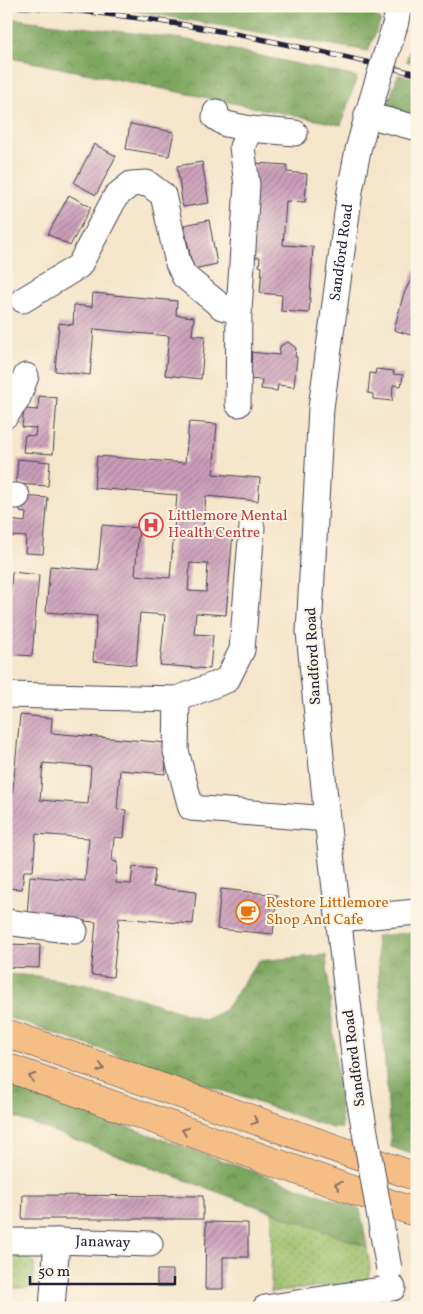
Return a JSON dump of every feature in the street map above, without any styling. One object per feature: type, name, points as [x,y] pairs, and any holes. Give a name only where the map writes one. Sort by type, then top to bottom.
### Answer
[{"type":"main road","points":[[6,1033],[417,1177]]},
{"type":"main road","points":[[6,1067],[417,1213]]},
{"type":"street","name":"Sandford Road","points":[[393,1288],[359,1098],[327,819],[309,632],[321,408],[350,191],[369,109],[397,16]]},
{"type":"street","points":[[369,109],[417,128]]},
{"type":"street","points":[[216,112],[215,117],[218,121],[250,129],[295,133]]},
{"type":"street","points":[[238,404],[239,311],[247,185],[242,147],[250,129]]},
{"type":"street","points":[[23,300],[79,266],[116,196],[131,184],[147,184],[163,195],[178,264],[184,276],[222,307],[239,311]]},
{"type":"street","points":[[6,415],[17,400],[26,376]]},
{"type":"street","points":[[6,695],[177,699],[226,680],[242,650],[252,527]]},
{"type":"street","points":[[177,699],[176,751],[191,808],[327,819]]},
{"type":"street","points":[[339,919],[417,912]]},
{"type":"street","points":[[6,922],[75,931]]},
{"type":"street","name":"Janaway","points":[[6,1241],[150,1244]]},
{"type":"street","name":"Janaway","points":[[52,1308],[56,1242]]},
{"type":"street","points":[[265,1308],[393,1288]]},
{"type":"green space","points":[[106,6],[331,6],[367,11],[381,20],[368,51]]},
{"type":"green space","points":[[6,18],[183,39],[357,77],[341,125],[6,57]]},
{"type":"green space","points":[[413,41],[417,42],[417,64],[406,61]]},
{"type":"green space","points":[[398,75],[417,78],[417,116],[386,109]]},
{"type":"green space","points":[[417,932],[417,1156],[391,1147],[376,936]]},
{"type":"green space","points":[[326,955],[342,1128],[332,1128],[6,1017],[6,974],[36,976],[115,990],[204,1020],[225,1010],[258,961]]},
{"type":"green space","points":[[6,1084],[360,1209],[367,1247],[6,1114]]},
{"type":"green space","points":[[272,1212],[367,1247],[370,1269],[368,1278],[361,1282],[271,1292]]},
{"type":"green space","points":[[6,1257],[28,1258],[34,1264],[34,1288],[6,1288]]},
{"type":"building","points":[[130,124],[174,132],[169,156],[126,149]]},
{"type":"building","points":[[94,144],[116,156],[96,195],[74,183]]},
{"type":"building","points":[[202,162],[209,203],[183,207],[177,166]]},
{"type":"building","points":[[254,163],[287,165],[287,172],[307,174],[305,202],[286,201],[283,245],[313,247],[309,313],[281,311],[282,295],[260,293],[262,267],[259,266],[260,257],[251,257]]},
{"type":"building","points":[[69,195],[91,207],[70,246],[48,234]]},
{"type":"building","points":[[209,220],[217,264],[193,269],[184,225]]},
{"type":"building","points":[[417,266],[417,337],[394,330],[403,296]]},
{"type":"building","points":[[93,293],[177,301],[176,315],[194,317],[192,335],[205,336],[201,379],[165,375],[169,336],[94,329],[90,375],[55,371],[59,323],[73,325],[74,305],[92,307]]},
{"type":"building","points":[[288,342],[296,348],[294,387],[278,385],[277,391],[261,389],[262,380],[247,379],[250,352],[279,355],[280,346]]},
{"type":"building","points":[[376,369],[394,371],[393,374],[403,375],[401,386],[393,385],[392,401],[373,399],[373,394],[368,393],[370,373],[375,374]]},
{"type":"building","points":[[39,396],[57,398],[53,454],[23,452],[25,435],[35,436],[36,428],[22,427],[24,409],[38,410]]},
{"type":"building","points":[[189,422],[217,424],[213,474],[260,478],[258,501],[206,496],[203,530],[233,532],[226,615],[196,613],[194,634],[213,635],[210,669],[160,665],[165,615],[140,613],[136,665],[93,661],[97,616],[46,612],[50,566],[98,570],[102,525],[139,528],[135,575],[170,578],[177,495],[94,488],[97,456],[185,463]],"holes":[[[190,563],[208,564],[206,592],[188,591]]]},
{"type":"building","points":[[18,459],[50,462],[48,486],[16,484]]},
{"type":"building","points":[[21,496],[48,498],[43,554],[25,553],[26,537],[9,536],[10,520],[25,522],[26,513],[20,512]]},
{"type":"building","points":[[12,572],[39,575],[32,656],[6,654]]},
{"type":"building","points":[[20,715],[52,718],[51,733],[168,743],[165,774],[120,770],[117,809],[126,810],[124,838],[114,837],[112,861],[117,862],[116,883],[131,884],[133,867],[155,869],[153,887],[196,892],[193,924],[119,918],[113,977],[91,975],[96,922],[27,916],[30,876],[85,881],[89,838],[36,834],[33,871],[24,871],[22,889],[6,888],[6,861]],"holes":[[[43,763],[91,767],[88,804],[40,800]]]},
{"type":"building","points":[[221,889],[277,895],[273,934],[217,929]]},
{"type":"building","points":[[6,944],[40,945],[39,968],[6,967]]},
{"type":"building","points":[[23,1195],[203,1196],[203,1219],[22,1219]]},
{"type":"building","points":[[206,1222],[248,1223],[248,1257],[223,1257],[223,1289],[205,1289]]},
{"type":"building","points":[[157,1270],[173,1270],[173,1286],[157,1286]]},
{"type":"railway","points":[[6,6],[58,9],[162,21],[264,40],[417,74]]},
{"type":"place","name":"Littlemore Mental Health Centre","points":[[151,525]]},
{"type":"place","name":"Restore Littlemore Shop And Cafe","points":[[248,912]]}]
